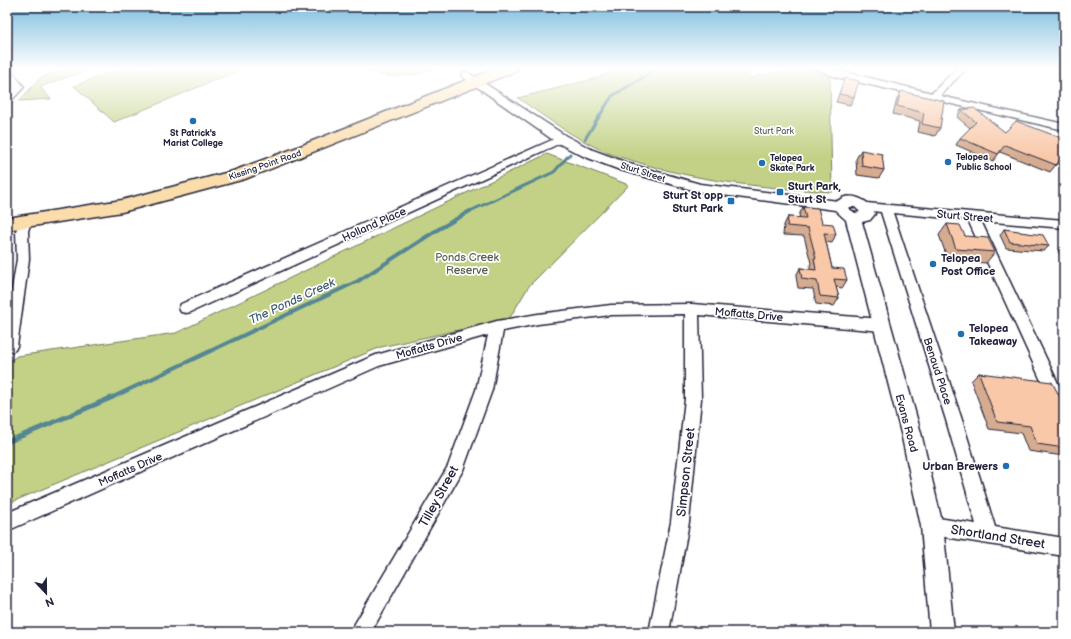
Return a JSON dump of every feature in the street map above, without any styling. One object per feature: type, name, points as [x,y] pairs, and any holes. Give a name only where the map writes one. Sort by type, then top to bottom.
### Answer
[{"type":"main road","name":"Kissing Point Road","points":[[7,212],[99,198],[207,173],[296,143],[416,98]]},
{"type":"main road","name":"Kissing Point Road","points":[[7,224],[122,206],[238,175],[296,154],[424,98]]},
{"type":"street","name":"Sturt Street","points":[[506,98],[561,139],[604,160],[672,182],[728,193],[842,206],[845,202],[852,202],[866,208],[1064,224]]},
{"type":"street","points":[[936,98],[1064,127]]},
{"type":"street","name":"Holland Place","points":[[186,308],[561,139]]},
{"type":"street","points":[[842,206],[844,212],[853,218],[861,218],[866,216],[868,212],[866,208]]},
{"type":"street","name":"Benaud Place","points":[[886,209],[954,420],[988,534]]},
{"type":"street","points":[[973,217],[1064,413]]},
{"type":"street","name":"Evans Road","points":[[853,218],[911,433],[932,526],[942,632]]},
{"type":"street","points":[[7,348],[10,346],[23,259],[22,231],[25,222]]},
{"type":"street","name":"Moffatts Drive","points":[[7,522],[376,361],[497,327],[538,319],[611,310],[692,310],[882,325]]},
{"type":"street","name":"Simpson Street","points":[[659,632],[680,522],[692,399],[692,310]]},
{"type":"street","name":"Tilley Street","points":[[360,632],[454,470],[484,390],[497,327]]},
{"type":"street","name":"Shortland Street","points":[[932,526],[1064,546]]},
{"type":"green space","points":[[22,98],[51,99],[19,101]]},
{"type":"green space","points":[[87,98],[172,98],[114,122]]},
{"type":"green space","name":"Sturt Park","points":[[518,98],[830,98],[832,192],[735,183],[664,170],[618,157],[571,134]]},
{"type":"green space","name":"Ponds Creek Reserve","points":[[547,154],[629,185],[529,286],[509,319],[381,347],[7,504],[7,363],[17,356],[176,333]]},
{"type":"building","points":[[899,98],[930,98],[944,101],[940,128],[922,124],[924,113],[897,106]]},
{"type":"building","points":[[974,108],[1005,132],[1016,121],[1064,139],[1064,155],[1056,165],[1005,145],[998,154],[960,138],[976,122],[961,110]]},
{"type":"building","points":[[861,150],[882,154],[884,170],[862,166]]},
{"type":"building","points":[[803,207],[818,208],[822,223],[833,224],[836,234],[824,233],[832,268],[844,269],[847,280],[834,279],[839,298],[820,296],[817,281],[802,279],[800,268],[816,270],[814,258],[816,258],[808,228],[787,226],[788,217],[806,218]]},
{"type":"building","points":[[947,224],[960,225],[965,236],[988,238],[995,252],[956,249]]},
{"type":"building","points":[[1004,229],[1043,235],[1049,246],[1010,242]]},
{"type":"building","points":[[979,373],[1052,382],[1064,405],[1064,448],[1037,444],[1030,426],[997,422]]},
{"type":"waterway","name":"The Ponds Creek","points":[[585,139],[611,98]]},
{"type":"waterway","name":"The Ponds Creek","points":[[469,211],[554,172],[570,154]]},
{"type":"waterway","name":"The Ponds Creek","points":[[111,398],[358,281],[437,230],[469,211]]},
{"type":"waterway","name":"The Ponds Creek","points":[[7,442],[113,397]]},
{"type":"place","name":"St Patrick's Marist College","points":[[193,121]]},
{"type":"place","name":"Telopea Public School","points":[[948,162]]},
{"type":"place","name":"Telopea Skate Park","points":[[762,163]]},
{"type":"place","name":"Sturt Park, Sturt St","points":[[780,192]]},
{"type":"place","name":"Sturt St opp Sturt Park","points":[[731,201]]},
{"type":"place","name":"Telopea Post Office","points":[[933,264]]},
{"type":"place","name":"Telopea Takeaway","points":[[961,334]]},
{"type":"place","name":"Urban Brewers","points":[[1006,466]]}]
